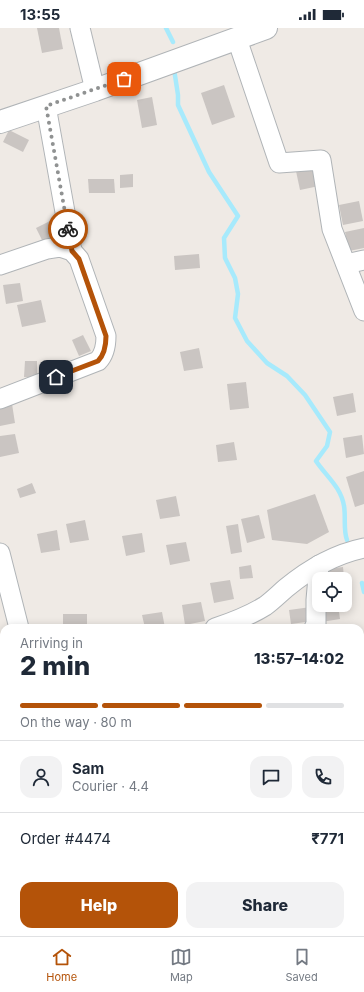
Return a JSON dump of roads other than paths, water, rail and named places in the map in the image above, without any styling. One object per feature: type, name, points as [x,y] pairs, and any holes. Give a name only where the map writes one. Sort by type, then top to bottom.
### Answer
[{"type":"street","points":[[80,28],[95,90]]},
{"type":"street","points":[[0,122],[95,90],[266,28]]},
{"type":"street","points":[[237,39],[279,163],[321,160],[332,229],[355,262],[364,312]]},
{"type":"street","points":[[46,106],[72,251]]},
{"type":"street","points":[[0,265],[47,249],[60,247],[72,251],[79,259],[106,336],[102,357],[98,361],[0,399]]},
{"type":"street","points":[[227,624],[241,619],[265,605],[287,587],[331,558],[364,548]]},
{"type":"street","points":[[0,553],[18,624]]},
{"type":"street","points":[[316,624],[316,600],[319,565]]},
{"type":"waterway","points":[[166,28],[173,42]]},
{"type":"waterway","points":[[174,69],[178,105],[209,172],[238,216],[224,238],[225,258],[235,278],[238,294],[235,318],[247,341],[267,363],[287,376],[305,395],[330,432],[327,446],[316,461],[340,493],[345,510],[345,532],[347,540]]},
{"type":"waterway","points":[[362,583],[364,592]]}]
